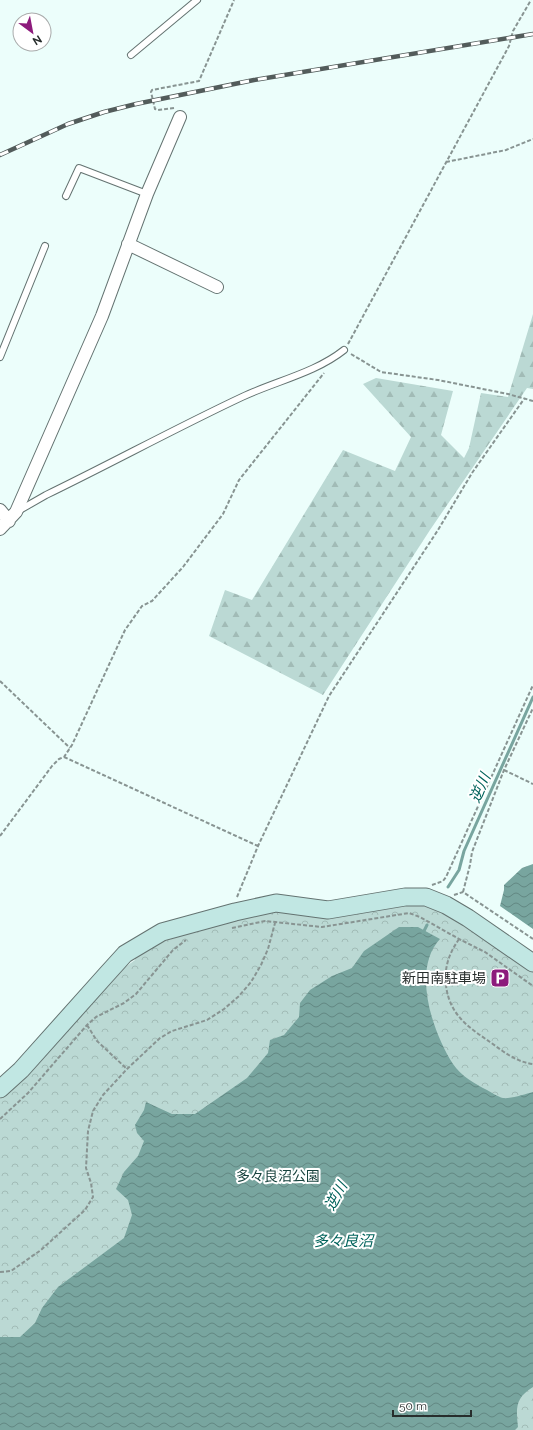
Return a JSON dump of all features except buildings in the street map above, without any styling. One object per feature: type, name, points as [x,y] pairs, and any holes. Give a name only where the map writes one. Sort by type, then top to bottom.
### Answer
[{"type":"street","points":[[0,510],[8,520],[102,316],[147,194],[180,117]]},
{"type":"street","points":[[128,244],[217,287]]},
{"type":"street","points":[[0,1089],[22,1070],[125,954],[162,932],[234,912],[276,903],[328,910],[405,897],[426,897],[446,905],[468,918],[533,963]]},
{"type":"lane","points":[[131,55],[196,0]]},
{"type":"lane","points":[[66,196],[79,168],[147,194]]},
{"type":"lane","points":[[0,357],[45,246]]},
{"type":"lane","points":[[8,520],[46,495],[243,397],[319,366],[333,359],[344,350]]},
{"type":"path","points":[[180,117],[180,112],[177,109],[155,109],[151,92],[152,90],[199,80],[234,0]]},
{"type":"path","points":[[531,0],[513,30],[509,46],[344,350],[381,372],[438,380],[508,394],[533,401]]},
{"type":"path","points":[[446,162],[506,150],[533,139]]},
{"type":"path","points":[[0,836],[52,766],[59,759],[64,757],[70,748],[125,630],[142,606],[152,601],[214,526],[223,514],[239,480],[329,367],[333,359]]},
{"type":"path","points":[[234,912],[239,892],[258,846],[328,696],[438,530],[472,474],[524,399]]},
{"type":"path","points":[[0,681],[70,748]]},
{"type":"path","points":[[429,886],[443,881],[446,876],[533,684]]},
{"type":"path","points":[[463,892],[472,852],[504,770],[533,708]]},
{"type":"path","points":[[64,757],[258,846]]},
{"type":"path","points":[[504,770],[533,784]]},
{"type":"path","points":[[452,896],[463,892]]},
{"type":"path","points":[[463,892],[533,939]]},
{"type":"path","points":[[228,929],[265,922],[322,927],[408,913],[420,917],[485,952],[533,986]]},
{"type":"path","points":[[0,1272],[11,1270],[41,1250],[85,1210],[93,1197],[91,1183],[86,1168],[88,1131],[93,1111],[103,1095],[127,1069],[160,1038],[172,1031],[207,1020],[224,1009],[239,996],[251,982],[261,965],[268,949],[275,923]]},
{"type":"path","points":[[0,1120],[28,1092],[87,1025],[96,1017],[124,1003],[136,994],[174,950],[192,936]]},
{"type":"path","points":[[459,939],[451,953],[446,974],[448,996],[453,1008],[461,1020],[516,1060],[533,1064]]},
{"type":"path","points":[[87,1025],[97,1042],[127,1069]]},
{"type":"green space","points":[[533,314],[533,389],[527,388],[430,530],[323,695],[209,636],[225,590],[252,600],[343,450],[395,471],[411,437],[363,384],[376,378],[453,391],[441,435],[464,458],[469,448],[481,393],[508,397]]},
{"type":"green space","name":"多々良沼","points":[[413,902],[429,903],[447,913],[533,970],[533,1430],[0,1430],[0,1099],[28,1072],[124,968],[135,960],[135,955],[150,946],[267,909]]},
{"type":"water","points":[[533,864],[533,929],[500,906],[504,885],[522,868]]},
{"type":"water","name":"多々良沼","points":[[399,927],[418,927],[440,939],[431,952],[427,967],[426,984],[428,1002],[438,1036],[456,1068],[473,1082],[503,1098],[510,1098],[533,1092],[533,1387],[523,1395],[518,1404],[518,1427],[515,1430],[0,1430],[0,1337],[20,1337],[35,1323],[42,1308],[58,1287],[124,1238],[132,1215],[128,1200],[116,1189],[124,1172],[138,1156],[144,1141],[137,1133],[135,1125],[144,1110],[146,1102],[172,1114],[195,1114],[247,1078],[268,1053],[270,1040],[284,1035],[299,1017],[300,1003],[310,990],[332,976],[352,968],[364,951]]},
{"type":"waterway","name":"逆川","points":[[448,887],[459,870],[464,851],[533,697]]},
{"type":"waterway","name":"逆川","points":[[423,933],[427,925]]},
{"type":"railway","points":[[0,155],[68,124],[104,112],[136,104],[254,80],[533,34]]},
{"type":"place","name":"新田南駐車場","points":[[500,978]]},
{"type":"park label","name":"多々良沼公園","points":[[278,1176]]}]
